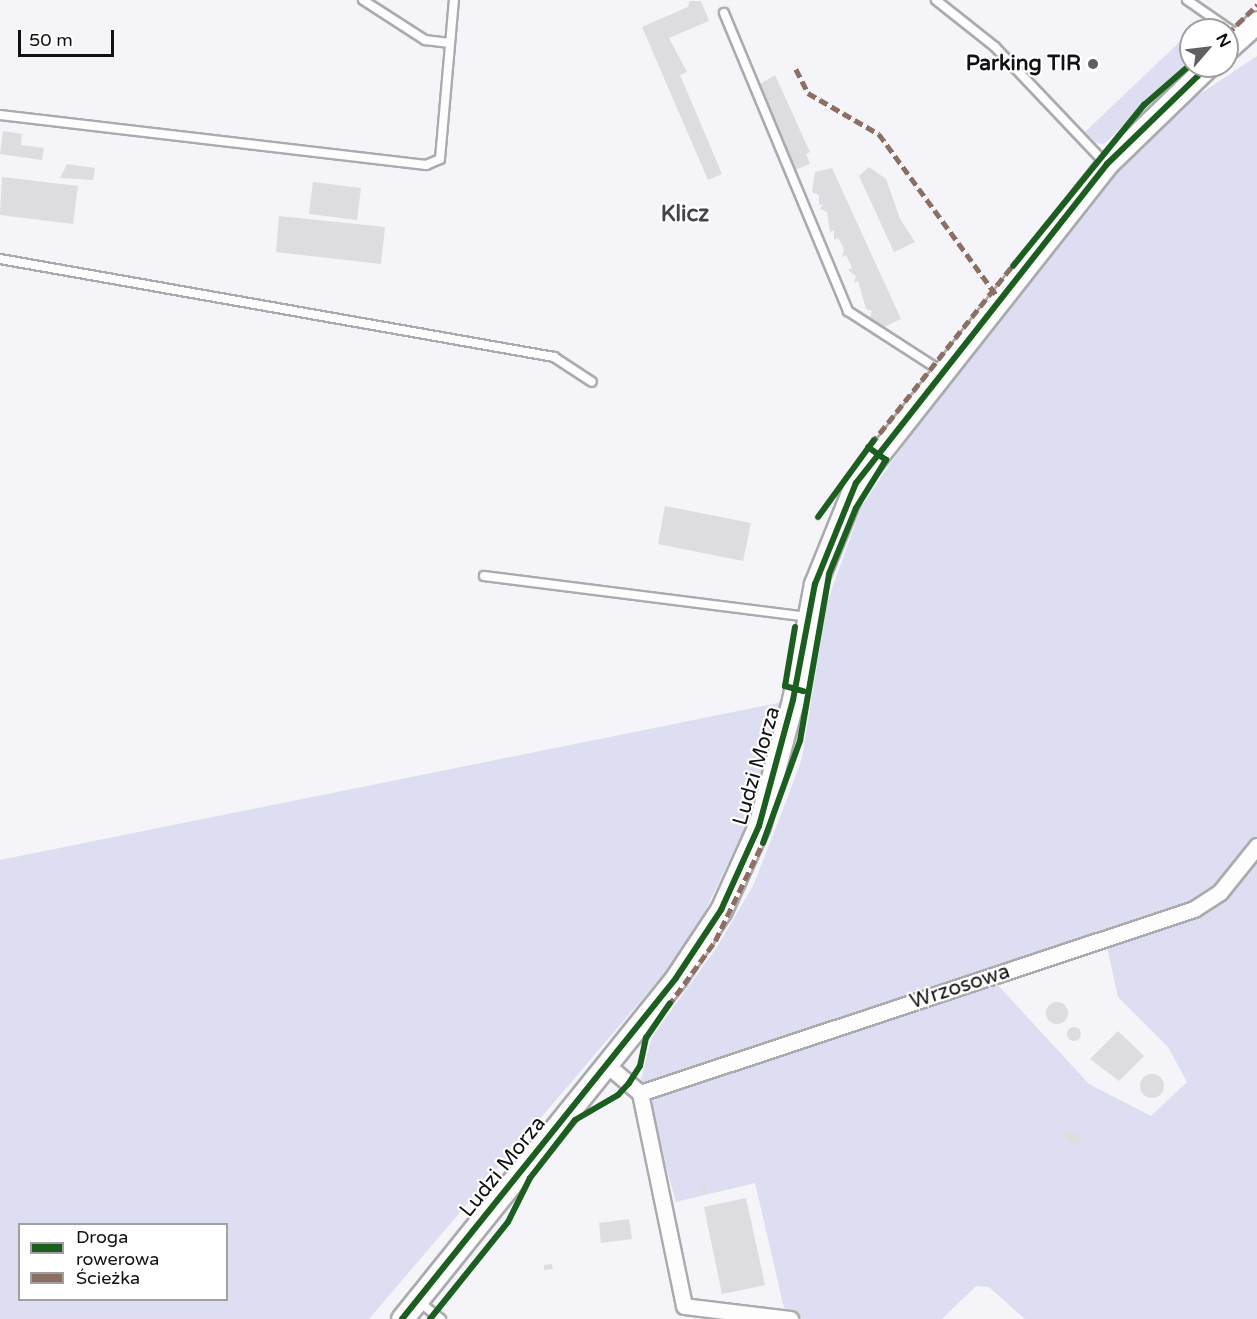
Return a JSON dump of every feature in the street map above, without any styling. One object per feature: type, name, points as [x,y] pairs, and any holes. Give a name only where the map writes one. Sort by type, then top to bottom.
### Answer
[{"type":"street","points":[[1239,38],[1257,22]]},
{"type":"street","name":"Ludzi Morza","points":[[402,1319],[683,969],[738,878],[780,756],[809,618],[840,511],[877,453],[1107,164],[1196,78]]},
{"type":"street","name":"Wrzosowa","points":[[640,1093],[1194,909],[1220,891],[1257,846]]},
{"type":"street","points":[[607,1065],[640,1093],[684,1306],[790,1319]]},
{"type":"lane","points":[[363,0],[425,40],[450,43]]},
{"type":"lane","points":[[0,115],[426,165],[440,159],[454,0]]},
{"type":"lane","points":[[936,0],[995,47],[1107,164]]},
{"type":"lane","points":[[1187,0],[1206,18]]},
{"type":"lane","points":[[724,13],[848,311],[941,371]]},
{"type":"lane","points":[[0,259],[554,357],[592,382]]},
{"type":"lane","points":[[484,576],[809,618]]},
{"type":"lane","points":[[417,1300],[441,1319]]},
{"type":"shaded area","points":[[1179,42],[1179,72],[1104,144],[1096,143],[1085,132]]},
{"type":"shaded area","points":[[1257,56],[1257,1319],[1025,1319],[989,1287],[976,1286],[942,1319],[803,1319],[784,1308],[755,1183],[676,1202],[641,1079],[652,1037],[717,947],[753,886],[802,758],[827,603],[862,505],[952,375],[1129,156],[1182,106],[1224,78],[1239,78],[1239,68]],"holes":[[[1107,947],[1118,997],[1168,1047],[1187,1082],[1151,1116],[1089,1084],[995,982]]]},
{"type":"shaded area","points":[[793,700],[749,819],[690,943],[369,1319],[0,1319],[0,860]]},
{"type":"building","points":[[690,1],[701,1],[709,21],[669,38],[687,72],[680,75],[722,174],[708,180],[642,27],[688,7]]},
{"type":"building","points":[[775,75],[810,152],[806,154],[810,164],[792,171],[758,85]]},
{"type":"building","points":[[3,131],[22,134],[21,145],[44,148],[42,160],[0,154]]},
{"type":"building","points":[[67,164],[95,168],[93,180],[60,178]]},
{"type":"building","points":[[869,167],[886,179],[900,219],[915,242],[894,252],[859,176]]},
{"type":"building","points":[[832,168],[901,319],[884,327],[870,318],[872,311],[866,309],[858,281],[854,283],[856,276],[848,270],[852,268],[846,255],[842,257],[844,249],[838,238],[834,240],[834,230],[830,232],[827,212],[820,209],[823,204],[819,205],[819,195],[812,192],[815,172]]},
{"type":"building","points":[[2,177],[78,186],[73,224],[0,215]]},
{"type":"building","points":[[313,182],[361,188],[357,220],[309,214]]},
{"type":"building","points":[[279,216],[385,227],[381,264],[276,252]]},
{"type":"building","points":[[665,506],[751,523],[743,561],[658,544]]},
{"type":"building","points":[[1057,1002],[1067,1009],[1068,1013],[1061,1023],[1057,1024],[1047,1017],[1046,1013],[1053,1003]]},
{"type":"building","points":[[1071,1027],[1077,1027],[1081,1034],[1077,1041],[1071,1041],[1067,1037],[1067,1031]]},
{"type":"building","points":[[1118,1031],[1144,1056],[1119,1081],[1090,1059]]},
{"type":"building","points":[[1152,1074],[1160,1078],[1164,1086],[1160,1094],[1152,1098],[1144,1094],[1140,1086],[1144,1078]]},
{"type":"building","points":[[1064,1130],[1082,1137],[1078,1145],[1061,1137]]},
{"type":"building","points":[[705,1184],[707,1193],[702,1194],[700,1185]]},
{"type":"building","points":[[746,1198],[765,1285],[722,1294],[704,1207]]},
{"type":"building","points":[[629,1219],[632,1239],[601,1243],[599,1223]]},
{"type":"building","points":[[552,1264],[553,1269],[544,1270],[544,1265]]},
{"type":"marked path","points":[[1239,22],[1257,5]]},
{"type":"marked path","points":[[796,69],[808,93],[879,134],[997,296]]},
{"type":"marked path","points":[[871,444],[1016,261]]},
{"type":"marked path","points":[[668,1006],[715,941],[765,838]]},
{"type":"cycle path","points":[[1013,266],[1144,105],[1179,74]]},
{"type":"cycle path","points":[[402,1319],[676,978],[721,910],[759,826],[793,700],[815,584],[856,483],[1107,164],[1196,78]]},
{"type":"cycle path","points":[[818,517],[874,440]]},
{"type":"cycle path","points":[[763,843],[800,741],[829,574],[856,508],[886,460],[868,447]]},
{"type":"cycle path","points":[[795,627],[785,686],[803,691]]},
{"type":"cycle path","points":[[430,1319],[508,1222],[530,1178],[575,1120],[618,1095],[629,1083],[640,1066],[646,1038],[670,1003]]},
{"type":"place","name":"Parking TIR","points":[[1093,64]]},
{"type":"district","name":"Klicz","points":[[685,215]]}]
